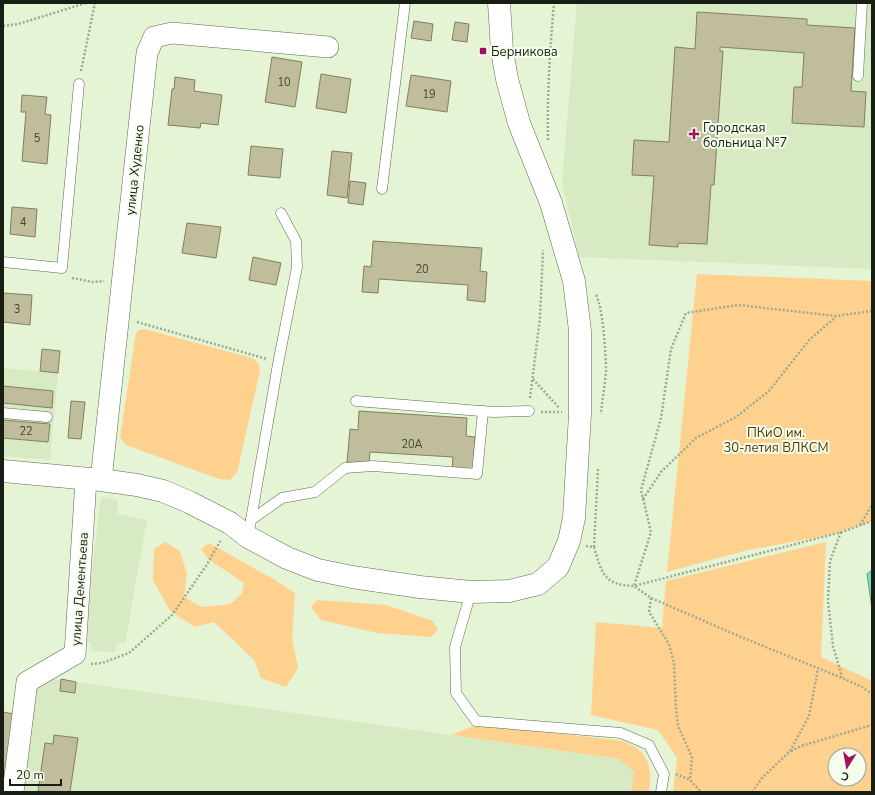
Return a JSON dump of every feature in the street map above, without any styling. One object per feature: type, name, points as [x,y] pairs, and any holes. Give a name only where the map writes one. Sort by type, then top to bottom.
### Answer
[{"type":"main road","points":[[3,471],[94,479],[136,485],[163,491],[189,502],[230,524],[250,528],[287,558],[318,570],[352,577],[420,587],[471,592],[509,591],[538,584],[558,566],[569,541],[574,518],[580,414],[580,331],[574,281],[551,203],[519,123],[507,79],[502,51],[499,3]]},
{"type":"street","name":"улица Худенко","points":[[94,479],[118,317],[147,53],[154,37],[172,33],[328,47]]},
{"type":"street","name":"улица Дементьева","points":[[13,792],[27,682],[74,654],[94,479]]},
{"type":"lane","points":[[382,189],[405,3]]},
{"type":"lane","points":[[858,76],[862,3]]},
{"type":"lane","points":[[3,262],[62,268],[79,84]]},
{"type":"lane","points":[[250,528],[278,364],[297,267],[296,241],[281,213]]},
{"type":"lane","points":[[356,401],[483,411],[529,412]]},
{"type":"lane","points":[[250,528],[282,498],[316,492],[345,468],[373,466],[477,474],[483,411]]},
{"type":"lane","points":[[3,413],[48,417]]},
{"type":"lane","points":[[471,592],[455,647],[456,694],[476,721],[621,733],[649,745],[664,774],[661,792]]},
{"type":"path","points":[[3,26],[18,24],[86,3]]},
{"type":"path","points":[[79,84],[95,3]]},
{"type":"path","points":[[529,412],[540,318],[544,243]]},
{"type":"path","points":[[62,268],[69,277],[93,282],[117,279],[123,275]]},
{"type":"path","points":[[634,586],[651,532],[641,490],[661,418],[671,349],[686,313],[738,304],[836,316],[872,311]]},
{"type":"path","points":[[644,499],[661,472],[696,438],[736,417],[769,391],[810,339],[836,316]]},
{"type":"path","points":[[118,317],[264,358],[278,364]]},
{"type":"path","points":[[533,378],[563,412]]},
{"type":"path","points":[[860,526],[872,505]]},
{"type":"path","points":[[569,541],[594,548],[600,567],[610,581],[620,585],[634,586],[842,532],[872,521]]},
{"type":"path","points":[[87,664],[102,663],[128,653],[172,615],[206,566],[230,524]]},
{"type":"path","points":[[842,532],[830,561],[828,601],[833,646],[842,678]]},
{"type":"path","points":[[634,586],[651,598],[842,678],[862,687],[872,694]]},
{"type":"path","points":[[651,598],[649,612],[669,644],[674,663],[678,726],[692,757],[690,780]]},
{"type":"path","points":[[752,792],[762,778],[790,751],[809,716],[818,669]]},
{"type":"path","points":[[790,751],[801,746],[872,725]]},
{"type":"path","points":[[661,770],[679,774],[690,780],[701,792]]},
{"type":"shaded area","points":[[577,3],[872,3],[872,269],[579,257],[562,183]]},
{"type":"shaded area","points":[[3,368],[58,373],[50,460],[3,456]]},
{"type":"shaded area","points":[[101,497],[118,500],[117,514],[147,520],[125,643],[117,643],[115,652],[91,651],[91,642],[83,642]]},
{"type":"shaded area","points":[[47,678],[619,759],[634,772],[631,792],[21,792],[34,688]]},
{"type":"green space","name":"ПКиО им. 30-летия ВЛКСМ","points":[[697,274],[872,281],[872,521],[830,535],[748,550],[667,572]]},
{"type":"green space","points":[[144,329],[252,358],[259,364],[260,371],[237,473],[230,480],[219,479],[126,445],[120,437],[136,333],[139,330]]},
{"type":"green space","points":[[165,542],[180,551],[187,574],[184,597],[202,607],[230,604],[242,594],[244,583],[208,559],[201,549],[209,543],[295,593],[292,638],[298,668],[286,687],[261,678],[254,660],[214,622],[195,627],[170,611],[153,580],[154,549]]},
{"type":"green space","points":[[826,542],[821,657],[872,681],[872,792],[673,792],[677,758],[658,730],[591,715],[596,622],[662,628],[666,581]]},
{"type":"green space","points":[[317,600],[386,605],[433,621],[438,630],[431,637],[377,633],[321,620],[311,607]]},
{"type":"green space","points":[[478,724],[623,741],[638,750],[647,760],[650,770],[649,792],[631,792],[634,772],[619,759],[451,735]]},
{"type":"water","points":[[872,570],[872,609],[867,574]]},
{"type":"building","name":"Городская больница №7","points":[[697,12],[807,19],[807,25],[855,28],[851,91],[866,92],[864,127],[792,123],[794,87],[802,87],[804,53],[720,47],[720,51],[723,51],[714,185],[711,185],[707,244],[678,243],[678,247],[649,245],[654,176],[632,175],[634,140],[669,142],[675,47],[695,49]]},
{"type":"building","points":[[414,21],[433,24],[431,41],[411,38]]},
{"type":"building","points":[[455,22],[469,24],[467,42],[452,40]]},
{"type":"building","points":[[272,57],[302,62],[295,107],[265,102]]},
{"type":"building","points":[[321,74],[351,79],[346,113],[316,108]]},
{"type":"building","points":[[411,75],[451,81],[447,112],[406,106]]},
{"type":"building","points":[[175,77],[195,80],[194,91],[222,95],[218,125],[201,123],[200,128],[168,125],[172,89],[174,89]]},
{"type":"building","points":[[22,95],[47,97],[45,114],[51,115],[47,164],[22,161],[26,112],[21,112]]},
{"type":"building","points":[[251,146],[283,149],[280,178],[248,175]]},
{"type":"building","points":[[332,151],[352,153],[347,198],[327,195]]},
{"type":"building","points":[[350,181],[366,183],[363,205],[348,203]]},
{"type":"building","points":[[12,207],[37,209],[35,237],[10,234]]},
{"type":"building","points":[[187,223],[221,227],[216,258],[182,253]]},
{"type":"building","points":[[373,241],[482,248],[480,271],[487,272],[485,302],[467,300],[468,285],[379,279],[378,293],[362,292],[364,266],[371,267]]},
{"type":"building","points":[[253,257],[281,263],[276,285],[249,280]]},
{"type":"building","points":[[3,293],[32,295],[30,325],[3,322]]},
{"type":"building","points":[[42,349],[60,351],[58,373],[40,371]]},
{"type":"building","points":[[3,386],[53,391],[52,408],[3,403]]},
{"type":"building","points":[[71,401],[85,402],[81,439],[68,438]]},
{"type":"building","points":[[359,411],[467,418],[466,436],[475,437],[473,471],[452,470],[453,457],[370,452],[369,464],[347,462],[350,429],[358,430]]},
{"type":"building","points":[[3,420],[50,424],[48,442],[3,438]]},
{"type":"building","points":[[61,679],[76,682],[75,693],[60,691]]},
{"type":"building","points":[[3,712],[14,714],[3,785]]},
{"type":"building","points":[[54,735],[78,738],[70,792],[38,792],[45,743],[53,744]]},
{"type":"place","name":"Берникова","points":[[483,51]]},
{"type":"place","name":"Городская больница №7","points":[[694,134]]}]
